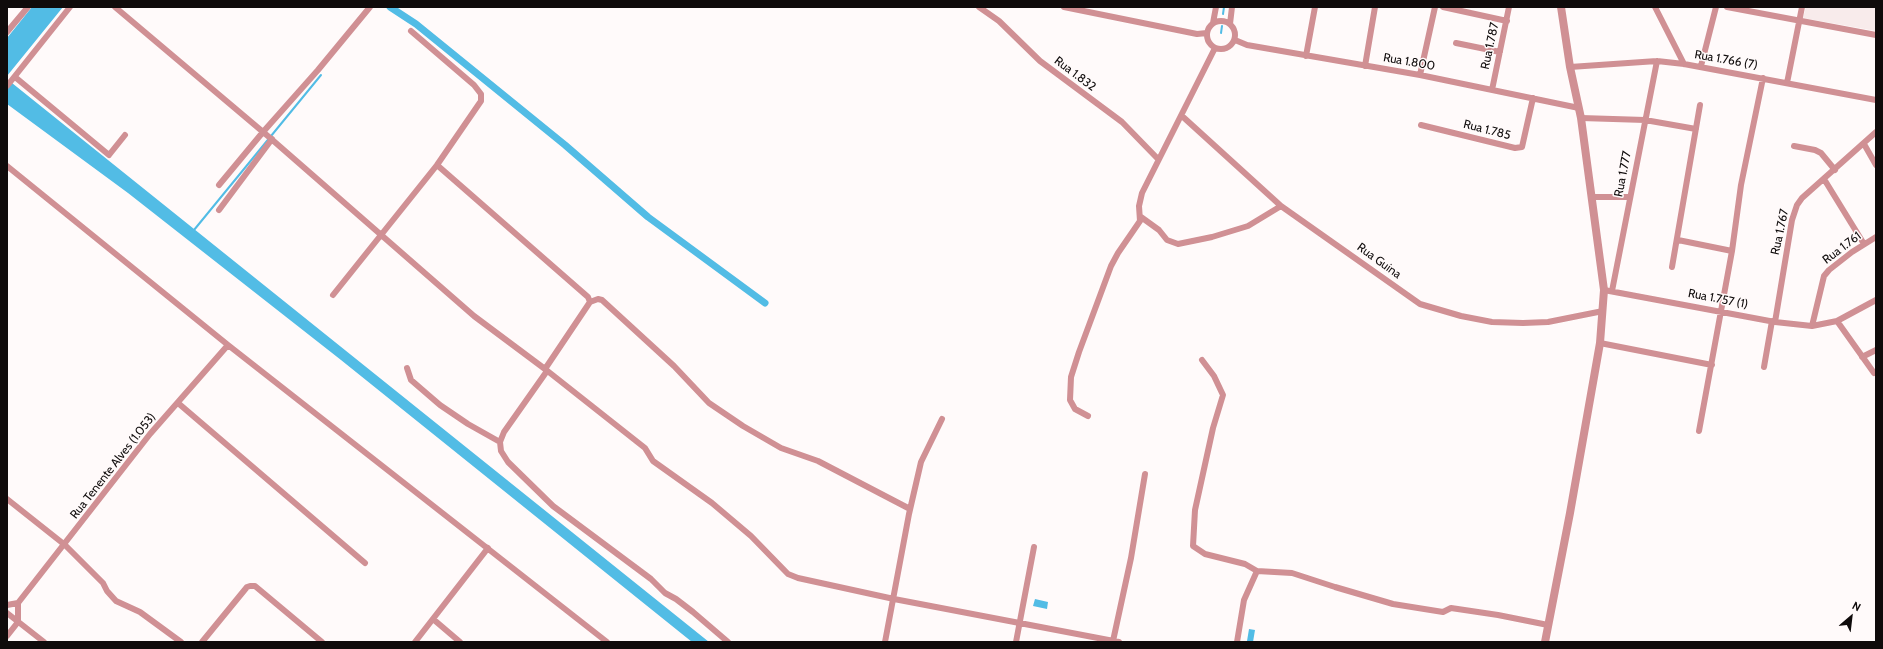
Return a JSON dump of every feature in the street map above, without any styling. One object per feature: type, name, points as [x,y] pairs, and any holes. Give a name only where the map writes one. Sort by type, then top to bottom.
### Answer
[{"type":"street","points":[[7,32],[28,7]]},
{"type":"street","points":[[7,86],[70,7]]},
{"type":"street","points":[[115,7],[272,139],[474,316],[546,370],[645,448],[653,461],[712,503],[750,536],[775,560],[782,570],[788,574],[798,578],[894,599],[1100,640],[1116,641],[1136,517],[1145,474]]},
{"type":"street","points":[[220,185],[263,132],[314,76],[370,7]]},
{"type":"street","name":"Rua 1.832","points":[[979,7],[999,21],[1040,61],[1122,122],[1158,159]]},
{"type":"street","points":[[1065,7],[1197,34],[1207,33]]},
{"type":"street","points":[[1213,23],[1224,21],[1234,28],[1235,40],[1229,47],[1220,49],[1215,48],[1210,44],[1207,33],[1213,23],[1216,7]]},
{"type":"street","points":[[1230,24],[1232,7]]},
{"type":"street","points":[[1306,56],[1316,7]]},
{"type":"street","points":[[1364,66],[1375,7]]},
{"type":"street","points":[[1420,75],[1435,7]]},
{"type":"street","points":[[1443,7],[1507,21]]},
{"type":"street","name":"Rua 1.787","points":[[1492,90],[1510,7]]},
{"type":"street","points":[[1545,642],[1570,513],[1600,343],[1603,311],[1608,290],[1592,197],[1581,118],[1570,67],[1561,7]]},
{"type":"street","points":[[1655,7],[1684,64]]},
{"type":"street","points":[[1701,66],[1716,7]]},
{"type":"street","points":[[1727,7],[1752,9],[1876,35]]},
{"type":"street","points":[[1787,83],[1802,7]]},
{"type":"street","points":[[333,295],[437,165],[477,109],[481,101],[481,94],[474,85],[411,30]]},
{"type":"street","name":"Rua 1.800","points":[[1235,40],[1247,45],[1420,75],[1579,108]]},
{"type":"street","points":[[1456,43],[1500,52]]},
{"type":"street","points":[[1088,416],[1076,409],[1070,400],[1071,377],[1111,266],[1141,217],[1139,206],[1142,193],[1215,48]]},
{"type":"street","name":"Rua 1.766 (7)","points":[[1570,67],[1656,61],[1684,64],[1876,100]]},
{"type":"street","name":"Rua 1.777","points":[[1608,290],[1630,197],[1656,61]]},
{"type":"street","points":[[15,76],[109,154],[125,135]]},
{"type":"street","points":[[1700,432],[1720,310],[1732,251],[1742,185],[1763,78]]},
{"type":"street","name":"Rua 1.785","points":[[1421,124],[1515,148],[1522,147],[1533,98]]},
{"type":"street","points":[[1672,267],[1678,240],[1700,105]]},
{"type":"street","name":"Rua Guina","points":[[1182,116],[1281,206],[1420,304],[1468,318],[1523,324],[1548,322],[1603,311]]},
{"type":"street","points":[[1581,118],[1645,120],[1696,129]]},
{"type":"street","name":"Rua 1.767","points":[[1764,367],[1774,321],[1792,220],[1797,205],[1802,198],[1876,132]]},
{"type":"street","points":[[219,210],[272,139]]},
{"type":"street","points":[[1864,144],[1876,165]]},
{"type":"street","points":[[1794,146],[1815,150],[1821,153],[1835,170]]},
{"type":"street","points":[[437,165],[588,297],[590,302]]},
{"type":"street","points":[[7,166],[228,345],[607,642]]},
{"type":"street","points":[[1824,179],[1864,244]]},
{"type":"street","points":[[1592,197],[1630,197]]},
{"type":"street","points":[[1141,217],[1159,230],[1167,240],[1178,244],[1212,237],[1248,226],[1281,206]]},
{"type":"street","name":"Rua 1.761","points":[[1812,326],[1824,276],[1852,252],[1876,237]]},
{"type":"street","points":[[1678,240],[1732,251]]},
{"type":"street","name":"Rua 1.757 (1)","points":[[1608,290],[1774,321],[1812,326],[1837,321],[1876,300]]},
{"type":"street","points":[[728,642],[693,612],[676,599],[665,593],[651,579],[553,506],[508,462],[501,451],[500,442],[510,422],[590,302],[598,298],[602,300],[674,366],[710,403],[743,426],[781,448],[818,461],[910,509]]},
{"type":"street","points":[[1837,321],[1874,373]]},
{"type":"street","points":[[1600,343],[1712,365]]},
{"type":"street","name":"Rua Tenente Alves (1.053)","points":[[18,603],[65,545],[150,434],[228,345]]},
{"type":"street","points":[[1862,357],[1876,350]]},
{"type":"street","points":[[1202,360],[1214,376],[1223,395],[1213,428],[1194,510],[1193,546],[1205,554],[1245,564],[1257,571],[1292,572],[1335,588],[1393,604],[1443,612],[1451,608],[1498,615],[1548,626]]},
{"type":"street","points":[[408,368],[412,380],[440,405],[468,424],[500,442]]},
{"type":"street","points":[[178,403],[365,563]]},
{"type":"street","points":[[885,642],[910,509],[921,462],[942,419]]},
{"type":"street","points":[[7,499],[65,545],[103,582],[107,591],[116,601],[140,612],[181,642]]},
{"type":"street","points":[[1016,642],[1034,547]]},
{"type":"street","points":[[415,642],[488,548]]},
{"type":"street","points":[[1237,642],[1244,600],[1257,571]]},
{"type":"street","points":[[202,642],[247,587],[255,586],[322,642]]},
{"type":"street","points":[[7,605],[18,603],[18,622],[7,636]]},
{"type":"street","points":[[7,613],[44,642]]},
{"type":"street","points":[[433,618],[460,642]]},
{"type":"shaded area","points":[[1806,7],[1876,7],[1876,31],[1803,18]]},
{"type":"water","points":[[32,7],[63,7],[7,76],[7,38]]},
{"type":"water","points":[[7,79],[709,642],[692,642],[341,360],[128,193],[7,104]]},
{"type":"water","points":[[1035,599],[1048,602],[1047,609],[1033,606]]},
{"type":"water","points":[[1249,629],[1255,630],[1253,642],[1247,641]]},
{"type":"waterway","points":[[390,7],[416,24],[565,145],[648,217],[765,303]]},
{"type":"waterway","points":[[1223,14],[1224,7]]},
{"type":"waterway","points":[[1221,33],[1222,26]]},
{"type":"waterway","points":[[194,230],[321,75]]}]
